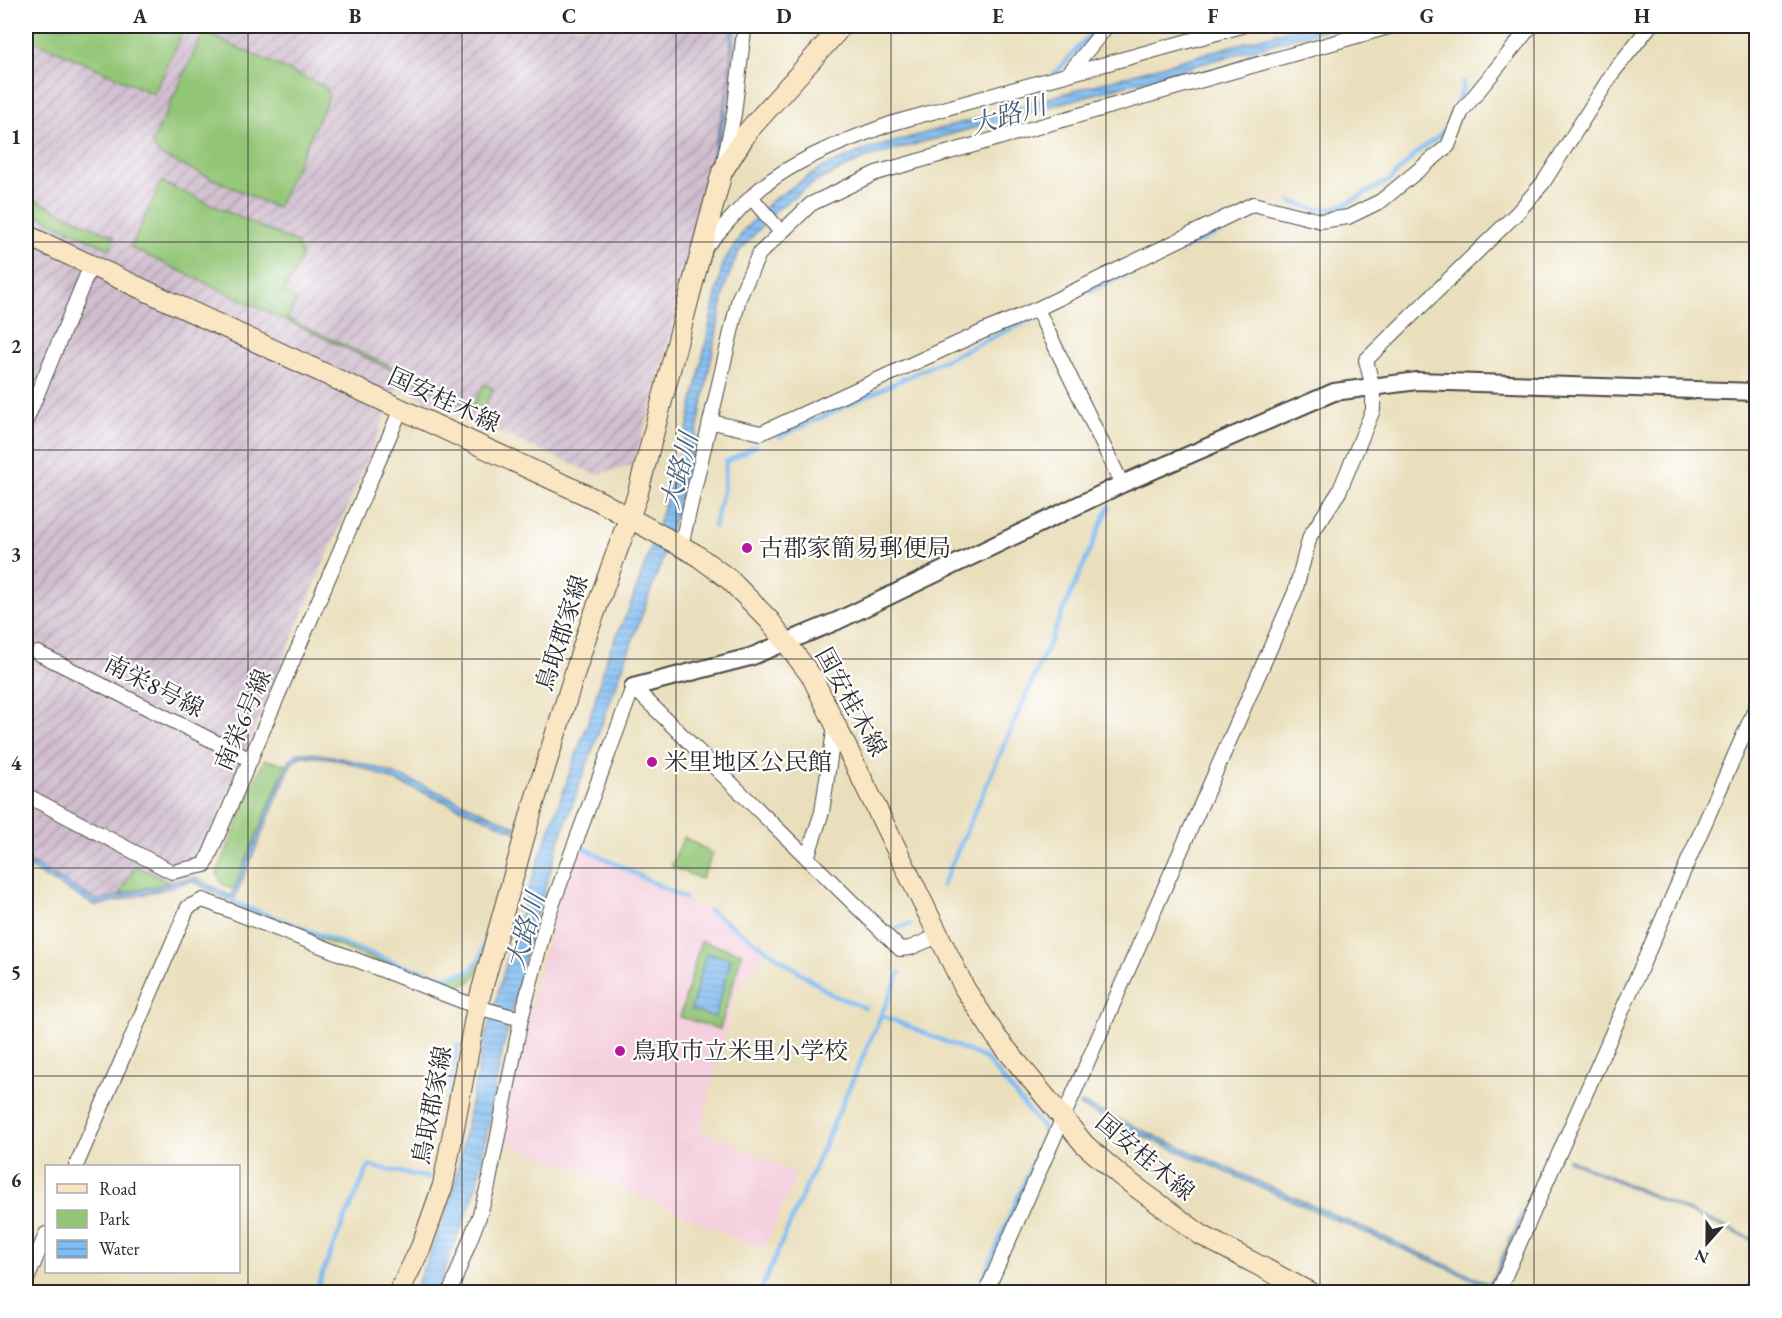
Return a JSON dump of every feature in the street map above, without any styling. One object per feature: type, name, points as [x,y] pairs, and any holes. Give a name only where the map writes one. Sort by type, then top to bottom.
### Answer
[{"type":"main road","name":"鳥取郡家線","points":[[399,1293],[421,1247],[443,1185],[481,1008],[533,806],[587,634],[630,517],[722,172],[748,131],[842,26]]},
{"type":"main road","name":"国安桂木線","points":[[26,235],[630,517],[677,544],[730,580],[786,642],[812,677],[965,989],[997,1038],[1086,1146],[1156,1204],[1201,1235],[1309,1293]]},
{"type":"street","points":[[722,172],[734,114],[742,26]]},
{"type":"street","points":[[1069,73],[1107,26]]},
{"type":"street","points":[[703,249],[763,186],[821,151],[893,123],[1242,26]]},
{"type":"street","points":[[677,544],[712,422],[739,298],[759,254],[780,231],[826,195],[876,173],[1392,26]]},
{"type":"street","points":[[712,422],[761,433],[1037,309],[1253,204],[1321,221],[1348,217],[1381,201],[1448,147],[1462,111],[1531,26]]},
{"type":"street","points":[[986,1293],[1295,592],[1310,536],[1340,492],[1358,449],[1373,410],[1372,388],[1366,360],[1517,213],[1543,183],[1614,71],[1650,26]]},
{"type":"street","points":[[751,197],[780,231]]},
{"type":"street","points":[[26,421],[91,265]]},
{"type":"street","points":[[1037,309],[1122,484]]},
{"type":"street","points":[[633,687],[750,657],[837,621],[1122,484],[1334,392],[1417,381],[1756,392]]},
{"type":"street","name":"南栄6号線","points":[[26,795],[172,872],[205,865],[401,409]]},
{"type":"street","name":"南栄8号線","points":[[38,653],[251,760]]},
{"type":"street","points":[[633,687],[900,949],[910,948],[938,936]]},
{"type":"street","points":[[450,1293],[480,1214],[488,1186],[521,1019],[546,922],[633,687]]},
{"type":"street","points":[[1498,1293],[1756,706]]},
{"type":"street","points":[[807,858],[822,812],[836,722]]},
{"type":"street","points":[[77,1165],[189,907],[203,900],[481,1008],[521,1019]]},
{"type":"street","points":[[26,1282],[45,1236]]},
{"type":"shaded area","points":[[26,26],[740,26],[732,102],[653,400],[633,465],[597,475],[398,387],[200,858],[172,889],[96,907],[26,867]]},
{"type":"shaded area","name":"鳥取市立米里小学校","points":[[582,850],[709,911],[765,951],[735,992],[701,1129],[797,1174],[763,1250],[583,1171],[503,1141],[521,1039],[553,921],[576,851]]},
{"type":"green space","points":[[26,26],[181,26],[182,33],[154,94],[26,37]]},
{"type":"green space","points":[[207,34],[326,87],[329,96],[277,208],[158,154],[152,143],[202,36]]},
{"type":"green space","points":[[161,182],[297,243],[302,256],[284,293],[296,299],[288,319],[473,405],[484,384],[493,389],[482,412],[131,248]]},
{"type":"green space","points":[[26,196],[115,237],[110,249],[26,210]]},
{"type":"green space","points":[[264,760],[286,764],[234,890],[221,883],[217,873]]},
{"type":"green space","points":[[684,837],[713,854],[701,879],[671,866]]},
{"type":"green space","points":[[136,866],[169,883],[120,894]]},
{"type":"green space","points":[[230,903],[404,967],[443,978],[470,971],[481,959],[479,968],[467,984],[454,987],[437,985]]},
{"type":"green space","points":[[701,941],[742,953],[720,1029],[680,1017]]},
{"type":"water","points":[[730,26],[734,26],[734,34],[725,113],[692,249],[689,249],[723,110],[731,54]]},
{"type":"water","name":"大路川","points":[[1302,26],[1337,26],[863,159],[815,182],[775,211],[738,253],[726,283],[695,442],[662,560],[559,841],[528,945],[503,1048],[476,1189],[436,1292],[414,1292],[452,1197],[484,1041],[527,893],[593,708],[606,659],[629,609],[647,559],[685,439],[723,263],[744,230],[771,201],[821,168],[862,151]]},
{"type":"water","points":[[299,752],[328,755],[383,770],[438,791],[517,827],[515,831],[357,765],[330,758],[301,756],[292,763],[233,902],[192,881],[96,906],[26,866],[26,860],[97,901],[194,877],[231,896],[290,760]]},
{"type":"water","points":[[706,953],[731,959],[715,1017],[691,1010]]},
{"type":"water","points":[[1081,1103],[1490,1284],[1551,1149],[1553,1150],[1492,1288],[1123,1127],[1079,1106]]},
{"type":"water","points":[[1568,1158],[1756,1240],[1756,1242],[1567,1160]]},
{"type":"waterway","points":[[1054,74],[1098,26]]},
{"type":"waterway","points":[[1291,202],[1316,209],[1329,209],[1346,204],[1390,180],[1447,126],[1463,89],[1463,82]]},
{"type":"waterway","points":[[1089,291],[1256,216]]},
{"type":"waterway","points":[[779,437],[1030,320]]},
{"type":"waterway","points":[[714,527],[723,491],[726,462],[756,446]]},
{"type":"waterway","points":[[942,886],[1109,507]]},
{"type":"waterway","points":[[580,846],[684,898]]},
{"type":"waterway","points":[[232,899],[235,903],[404,966],[444,977],[470,971],[480,958],[499,893]]},
{"type":"waterway","points":[[709,910],[833,995],[865,1008]]},
{"type":"waterway","points":[[896,929],[910,924]]},
{"type":"waterway","points":[[760,1292],[900,972]]},
{"type":"waterway","points":[[881,1015],[985,1058],[1046,1132],[977,1292]]},
{"type":"waterway","points":[[438,1161],[458,1045]]},
{"type":"waterway","points":[[346,1217],[369,1166],[429,1178]]},
{"type":"waterway","points":[[315,1292],[345,1218]]},
{"type":"waterway","points":[[1747,1292],[1756,1271]]},
{"type":"waterway","points":[[1246,1292],[1248,1287]]},
{"type":"place","name":"古郡家簡易郵便局","points":[[747,548]]},
{"type":"place","name":"米里地区公民館","points":[[652,762]]},
{"type":"place","name":"鳥取市立米里小学校","points":[[620,1051]]}]
